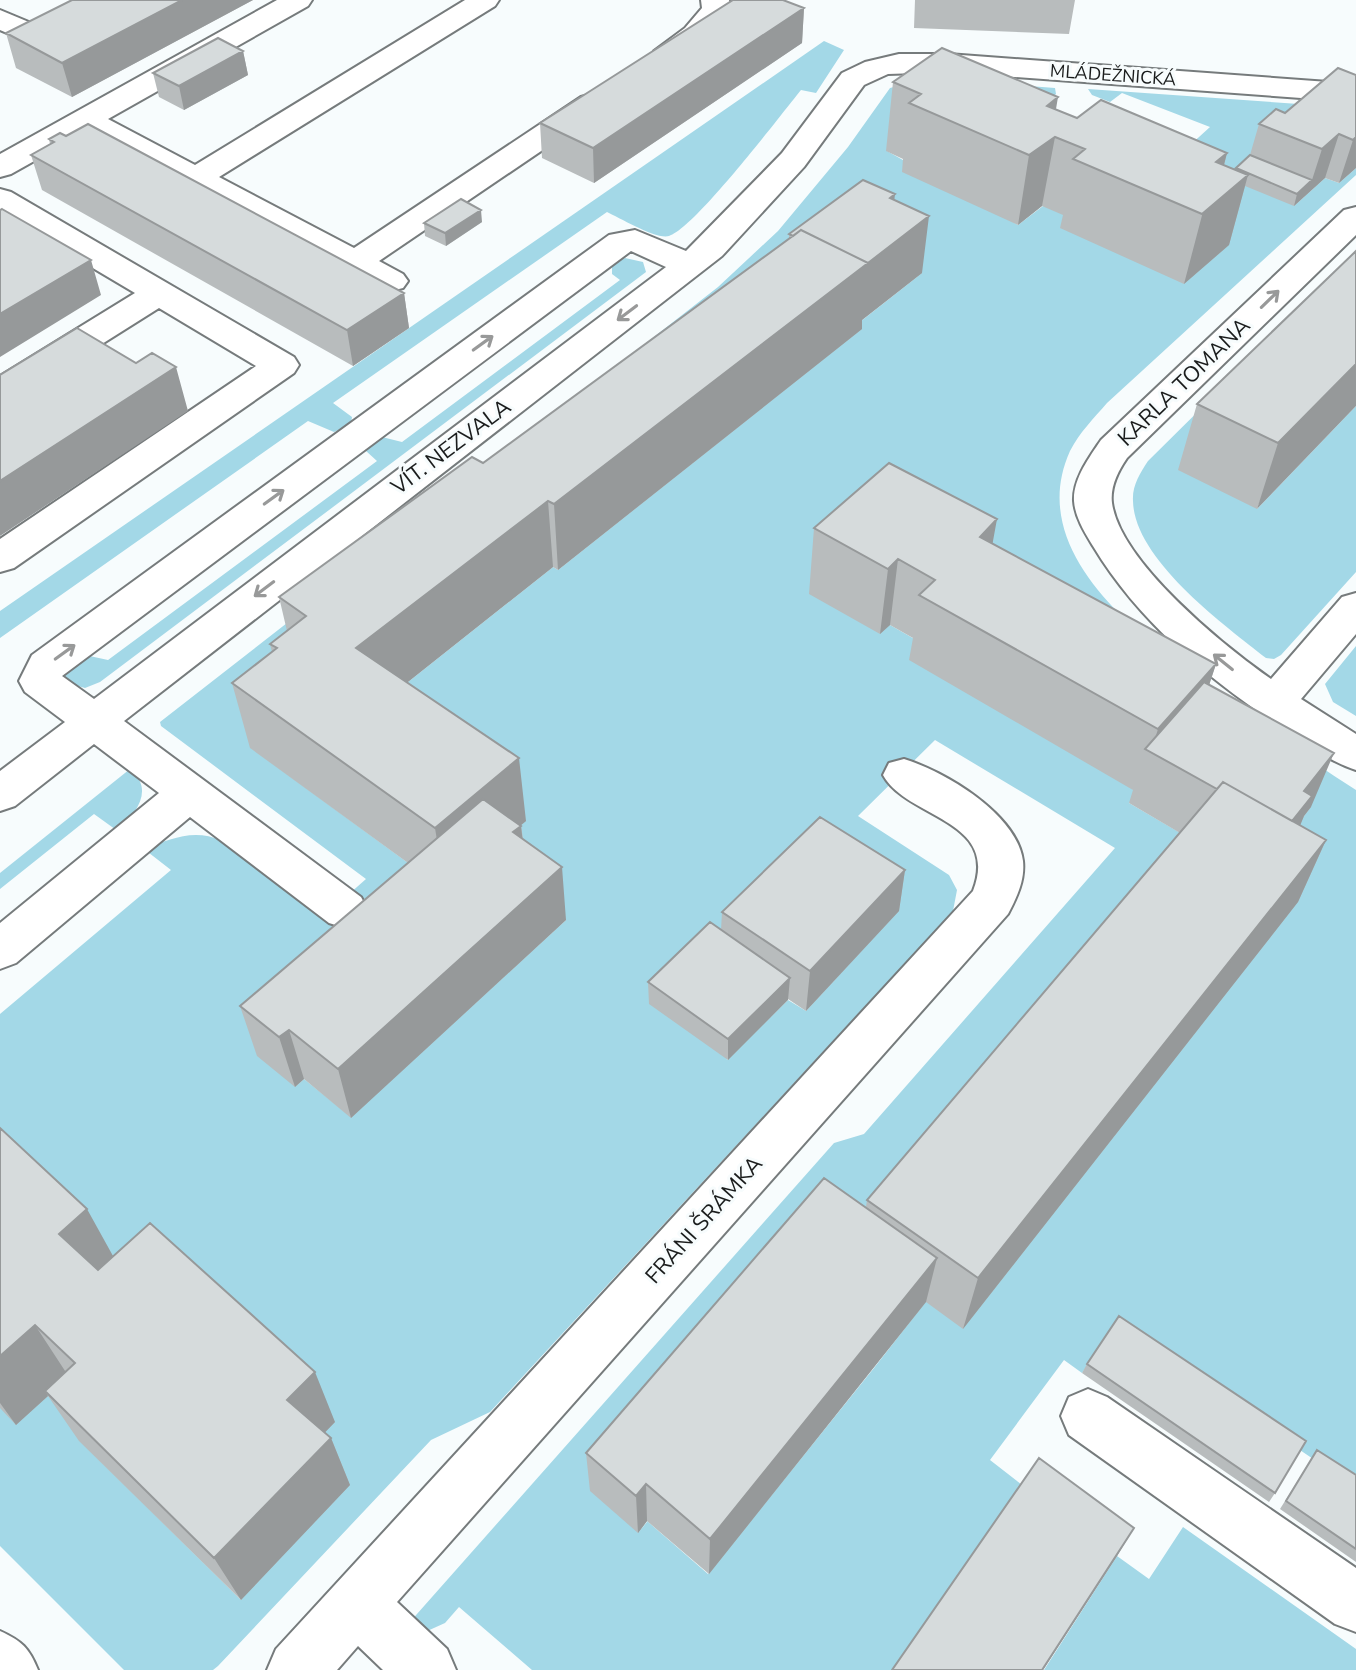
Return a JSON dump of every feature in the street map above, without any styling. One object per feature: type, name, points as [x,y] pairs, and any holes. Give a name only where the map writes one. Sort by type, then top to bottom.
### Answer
[{"type":"street","points":[[0,18],[27,0]]},
{"type":"street","points":[[0,167],[298,0]]},
{"type":"street","points":[[196,178],[485,0]]},
{"type":"street","points":[[642,69],[695,34],[717,9],[715,0]]},
{"type":"street","points":[[0,18],[38,36]]},
{"type":"street","name":"MLÁDEŽNICKÁ","points":[[871,68],[896,62],[948,63],[1356,93]]},
{"type":"street","name":"VÍT. NEZVALA","points":[[0,794],[689,265],[738,221],[793,160],[853,79],[871,68]]},
{"type":"street","points":[[355,262],[616,87]]},
{"type":"street","points":[[87,120],[391,281]]},
{"type":"street","points":[[0,199],[281,365],[0,558]]},
{"type":"street","name":"KARLA TOMANA","points":[[1356,217],[1124,439],[1106,460],[1094,490],[1093,506],[1113,548],[1143,588],[1215,656],[1275,702],[1356,754]]},
{"type":"street","points":[[345,910],[40,681],[46,666],[621,242],[635,240],[689,265]]},
{"type":"street","points":[[0,392],[159,293]]},
{"type":"street","points":[[1275,702],[1356,607]]},
{"type":"street","name":"FRÁNI ŠRÁMKA","points":[[297,1670],[992,901],[1001,885],[1003,869],[1001,852],[993,838],[970,817],[904,775]]},
{"type":"street","points":[[0,950],[190,792]]},
{"type":"street","points":[[1088,1416],[1356,1603]]},
{"type":"street","points":[[356,1604],[426,1670]]},
{"type":"street","points":[[0,1661],[8,1670]]},
{"type":"shaded area","points":[[824,41],[844,50],[816,93],[801,90],[716,194],[681,229],[669,236],[656,235],[607,212],[333,403],[352,417],[351,424],[334,432],[308,421],[0,638],[0,611]]},
{"type":"shaded area","points":[[927,78],[1055,88],[1056,94],[1036,111],[1166,167],[1210,127],[1122,93],[1110,102],[1092,95],[1088,89],[1356,108],[1294,206],[1325,178],[1339,183],[1356,168],[1356,175],[1107,403],[1070,451],[1060,489],[1063,525],[1077,560],[1099,591],[1127,621],[1188,671],[1356,790],[1356,1488],[1115,1325],[1082,1373],[1064,1360],[990,1460],[1026,1488],[901,1670],[532,1670],[459,1607],[445,1623],[425,1632],[409,1623],[834,1143],[864,1134],[1115,848],[935,740],[858,816],[949,875],[957,890],[953,911],[490,1412],[431,1440],[218,1666],[213,1670],[124,1670],[0,1546],[0,1408],[69,1377],[80,1441],[241,1600],[309,1449],[334,1421],[129,1323],[0,1155],[0,1014],[171,870],[144,849],[154,845],[192,835],[222,841],[323,917],[366,879],[161,726],[160,722],[718,287],[778,231],[848,147],[890,88]],"holes":[[[887,151],[1229,245],[1043,206],[1018,225]],[[922,273],[856,325],[861,329],[558,570],[553,567],[369,713],[525,821],[490,853],[566,920],[351,1117],[304,1079],[295,1087],[445,890],[250,747]],[[882,529],[1310,808],[874,1368],[708,1574],[647,1521],[1201,845],[1129,803],[1138,793],[925,645],[890,625]],[[898,911],[806,1011],[788,1000],[727,1060],[709,945]]]},
{"type":"shaded area","points":[[625,258],[643,262],[646,272],[100,682],[85,688],[67,683],[65,670],[85,655],[108,660],[377,461],[366,451],[369,443],[382,437],[402,442],[620,280],[612,274],[612,265]]},
{"type":"shaded area","points":[[1250,360],[1257,509],[1356,406],[1356,572],[1274,659],[1266,658],[1228,628],[1164,567],[1137,523],[1133,501],[1135,485],[1148,461]]},
{"type":"shaded area","points":[[1356,646],[1356,716],[1333,702],[1325,684]]},
{"type":"shaded area","points":[[130,769],[141,785],[142,793],[137,809],[119,832],[94,814],[0,889],[0,873]]},
{"type":"shaded area","points":[[1183,1527],[1356,1649],[1356,1670],[1044,1670],[1117,1556],[1149,1579]]},
{"type":"building","points":[[72,0],[182,0],[62,63],[6,33]]},
{"type":"building","points":[[733,0],[783,0],[804,8],[593,148],[540,123]]},
{"type":"building","points":[[218,38],[243,51],[179,86],[153,73]]},
{"type":"building","points":[[942,48],[1058,97],[1047,106],[1077,118],[1101,100],[1227,153],[1216,162],[1248,175],[1202,214],[1073,159],[1085,149],[1055,137],[1029,155],[909,103],[921,94],[893,82]]},
{"type":"building","points":[[1338,68],[1356,75],[1356,137],[1353,140],[1339,134],[1322,149],[1259,124],[1276,109],[1285,113]]},
{"type":"building","points":[[88,124],[404,293],[347,330],[31,155],[54,142],[49,139],[60,133],[66,136]]},
{"type":"building","points":[[1250,155],[1312,180],[1297,194],[1236,168]]},
{"type":"building","points":[[863,180],[895,194],[890,198],[929,216],[868,263],[801,230],[793,236],[789,234]]},
{"type":"building","points":[[461,199],[481,210],[445,233],[424,223]]},
{"type":"building","points":[[0,210],[91,260],[0,314]]},
{"type":"building","points":[[801,230],[868,263],[554,504],[548,501],[356,648],[519,758],[435,828],[232,683],[277,648],[270,644],[306,616],[279,597],[472,457],[483,463]]},
{"type":"building","points":[[1356,251],[1356,364],[1278,443],[1197,404]]},
{"type":"building","points":[[77,328],[136,363],[152,353],[176,367],[0,481],[0,375]]},
{"type":"building","points":[[889,463],[997,519],[980,537],[1216,664],[1158,729],[919,595],[935,580],[898,559],[888,569],[814,528]]},
{"type":"building","points":[[1204,682],[1334,753],[1304,791],[1312,796],[1292,821],[1223,782],[1217,789],[1145,749]]},
{"type":"building","points":[[1223,782],[1326,840],[978,1278],[867,1200]]},
{"type":"building","points":[[483,799],[521,826],[513,832],[562,867],[338,1069],[289,1030],[279,1037],[240,1006]]},
{"type":"building","points":[[820,817],[905,870],[810,971],[722,912]]},
{"type":"building","points":[[710,922],[790,978],[728,1039],[648,982]]},
{"type":"building","points":[[0,1128],[87,1209],[59,1234],[98,1270],[150,1223],[315,1372],[287,1400],[331,1438],[214,1558],[45,1391],[75,1363],[35,1325],[0,1356]]},
{"type":"building","points":[[824,1178],[937,1258],[710,1539],[646,1484],[636,1496],[586,1453]]},
{"type":"building","points":[[1119,1316],[1306,1441],[1275,1493],[1087,1364]]},
{"type":"building","points":[[1317,1450],[1356,1475],[1356,1549],[1286,1501]]},
{"type":"building","points":[[1039,1458],[1134,1528],[1042,1670],[892,1670]]}]
